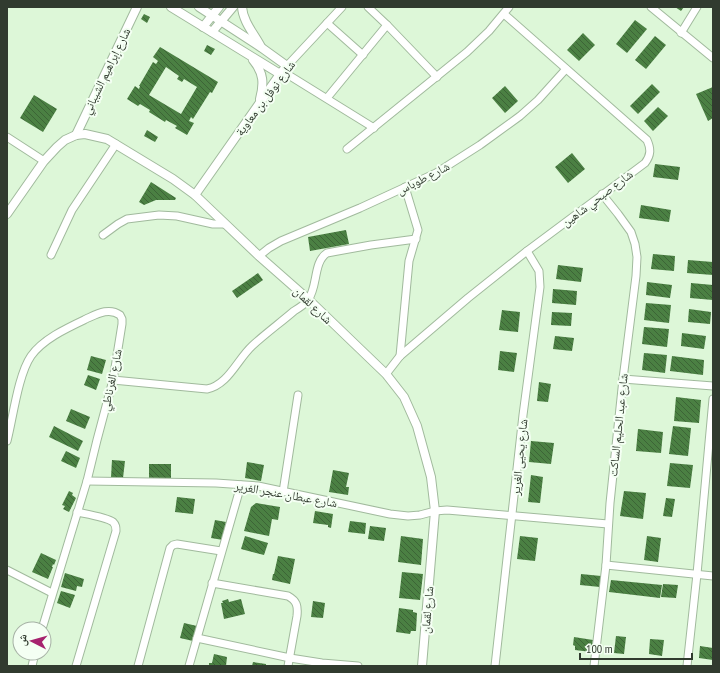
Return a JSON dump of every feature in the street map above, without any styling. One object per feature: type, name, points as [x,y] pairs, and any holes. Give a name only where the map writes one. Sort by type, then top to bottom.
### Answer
[{"type":"street","name":"شارع إبراهيم الشيباني","points":[[76,134],[136,7]]},
{"type":"street","points":[[171,7],[249,55],[283,70],[374,128]]},
{"type":"street","points":[[199,7],[262,48]]},
{"type":"street","points":[[204,27],[219,7]]},
{"type":"street","points":[[212,32],[233,7]]},
{"type":"street","points":[[242,7],[243,16],[262,48],[283,70]]},
{"type":"street","name":"شارع نوفل بن معاوية","points":[[195,194],[283,70],[342,7]]},
{"type":"street","points":[[368,7],[437,77]]},
{"type":"street","points":[[347,149],[467,52],[489,31],[509,7]]},
{"type":"street","points":[[651,7],[713,58]]},
{"type":"street","points":[[681,33],[697,7]]},
{"type":"street","name":"شارع صبحي شاهين","points":[[386,374],[400,356],[468,298],[527,251],[645,163],[649,158],[650,145],[647,140],[504,14]]},
{"type":"street","points":[[327,23],[363,55]]},
{"type":"street","points":[[327,98],[387,25]]},
{"type":"street","points":[[249,55],[256,63],[262,74],[263,86],[259,104]]},
{"type":"street","name":"شارع طوباس","points":[[259,256],[269,248],[281,242],[436,172],[497,133],[538,100],[566,69]]},
{"type":"street","name":"شارع لقمان","points":[[76,134],[93,135],[116,144],[195,194],[225,224],[309,300],[386,374],[404,397],[416,426],[431,477],[435,510],[422,666]]},
{"type":"street","points":[[7,214],[44,161],[57,146],[76,134]]},
{"type":"street","points":[[7,137],[44,161]]},
{"type":"street","points":[[52,255],[72,210],[116,144]]},
{"type":"street","points":[[400,356],[409,261],[418,230],[405,187]]},
{"type":"street","name":"شارع عبد الحليم الساكت","points":[[594,666],[606,566],[608,524],[637,257],[631,232],[602,194]]},
{"type":"street","points":[[103,235],[127,219],[159,215],[177,216],[213,224],[225,224]]},
{"type":"street","points":[[113,380],[207,389],[213,388],[223,382],[240,358],[253,345],[309,300],[320,261],[327,253],[416,239]]},
{"type":"street","name":"شارع يحيى الغرير","points":[[495,666],[523,415],[540,287],[538,271],[527,251]]},
{"type":"street","name":"شارع الغرناطي","points":[[7,441],[20,383],[30,357],[46,341],[72,326],[108,311],[116,312],[120,315],[122,319],[113,380],[78,512],[44,621]]},
{"type":"street","points":[[623,379],[713,386]]},
{"type":"street","points":[[283,492],[298,395]]},
{"type":"street","points":[[688,666],[711,452],[713,399]]},
{"type":"street","name":"شارع عبطان عنجر الغرير","points":[[86,481],[216,483],[258,486],[390,514],[408,516],[420,515],[435,510],[458,510],[608,524]]},
{"type":"street","points":[[189,666],[220,552],[241,485]]},
{"type":"street","points":[[76,666],[116,531],[115,523],[78,512]]},
{"type":"street","points":[[138,666],[170,548],[177,544],[220,552]]},
{"type":"street","points":[[606,566],[713,576]]},
{"type":"street","points":[[7,570],[52,593]]},
{"type":"street","points":[[212,583],[288,596],[296,602],[297,616],[288,666]]},
{"type":"street","points":[[197,638],[290,658],[322,663],[358,666]]},
{"type":"building","points":[[675,7],[684,7],[681,11]]},
{"type":"building","points":[[144,14],[150,17],[147,23],[141,19]]},
{"type":"building","points":[[635,20],[647,29],[627,53],[616,44]]},
{"type":"building","points":[[583,33],[595,45],[579,61],[567,50]]},
{"type":"building","points":[[655,36],[666,45],[646,69],[635,60]]},
{"type":"building","points":[[207,45],[215,49],[211,55],[204,51]]},
{"type":"building","points":[[160,47],[218,82],[193,119],[191,117],[189,121],[194,123],[187,135],[175,128],[177,126],[166,120],[165,122],[149,112],[150,110],[140,104],[138,106],[127,99],[135,86],[139,89],[139,86],[153,62],[156,64],[158,61],[153,57]],"holes":[[[166,67],[179,76],[177,79],[182,82],[184,79],[197,87],[181,114],[149,95]]]},
{"type":"building","points":[[652,84],[660,92],[638,114],[630,106]]},
{"type":"building","points":[[505,86],[518,101],[505,113],[492,98]]},
{"type":"building","points":[[713,87],[713,118],[708,121],[696,94]]},
{"type":"building","points":[[34,95],[57,109],[43,132],[20,118]]},
{"type":"building","points":[[658,107],[668,116],[653,131],[644,121]]},
{"type":"building","points":[[147,130],[158,137],[155,142],[144,136]]},
{"type":"building","points":[[572,153],[585,169],[568,183],[555,167]]},
{"type":"building","points":[[655,164],[680,167],[678,180],[653,177]]},
{"type":"building","points":[[151,182],[176,198],[175,200],[156,200],[144,205],[139,202]]},
{"type":"building","points":[[641,205],[671,210],[669,222],[639,218]]},
{"type":"building","points":[[346,230],[349,244],[310,251],[308,237]]},
{"type":"building","points":[[653,254],[675,256],[674,271],[651,269]]},
{"type":"building","points":[[688,260],[713,262],[713,275],[687,273]]},
{"type":"building","points":[[558,265],[583,268],[581,282],[556,279]]},
{"type":"building","points":[[258,273],[263,280],[237,298],[232,291]]},
{"type":"building","points":[[647,282],[672,285],[670,298],[646,295]]},
{"type":"building","points":[[691,283],[713,285],[713,300],[690,298]]},
{"type":"building","points":[[553,289],[577,291],[576,305],[552,303]]},
{"type":"building","points":[[646,303],[671,305],[669,323],[644,320]]},
{"type":"building","points":[[689,309],[711,312],[710,324],[688,322]]},
{"type":"building","points":[[502,310],[520,312],[518,332],[499,330]]},
{"type":"building","points":[[552,312],[572,313],[571,326],[551,325]]},
{"type":"building","points":[[644,327],[669,329],[667,347],[642,344]]},
{"type":"building","points":[[682,333],[706,336],[704,349],[681,346]]},
{"type":"building","points":[[555,336],[574,338],[572,351],[553,349]]},
{"type":"building","points":[[500,351],[517,353],[514,372],[498,370]]},
{"type":"building","points":[[644,353],[667,355],[665,373],[642,370]]},
{"type":"building","points":[[91,356],[106,360],[102,374],[87,370]]},
{"type":"building","points":[[672,356],[704,360],[703,375],[670,371]]},
{"type":"building","points":[[88,375],[100,379],[96,390],[84,385]]},
{"type":"building","points":[[539,382],[551,384],[548,402],[537,401]]},
{"type":"building","points":[[676,397],[701,400],[699,423],[674,421]]},
{"type":"building","points":[[71,409],[90,417],[85,429],[66,421]]},
{"type":"building","points":[[54,426],[83,441],[78,451],[49,437]]},
{"type":"building","points":[[673,426],[691,428],[688,456],[669,454]]},
{"type":"building","points":[[638,429],[663,432],[661,453],[636,451]]},
{"type":"building","points":[[531,441],[554,443],[551,464],[529,462]]},
{"type":"building","points":[[66,451],[80,458],[76,468],[61,461]]},
{"type":"building","points":[[112,460],[125,461],[123,478],[111,477]]},
{"type":"building","points":[[247,462],[264,465],[261,481],[245,478]]},
{"type":"building","points":[[670,463],[693,465],[690,488],[667,486]]},
{"type":"building","points":[[149,464],[171,464],[171,480],[149,480]]},
{"type":"building","points":[[333,470],[349,473],[346,487],[349,487],[348,495],[329,492]]},
{"type":"building","points":[[531,475],[543,477],[540,503],[528,502]]},
{"type":"building","points":[[69,491],[73,493],[72,495],[76,498],[69,512],[63,509],[65,506],[62,505]]},
{"type":"building","points":[[624,491],[646,493],[643,519],[620,516]]},
{"type":"building","points":[[177,497],[195,499],[193,514],[175,512]]},
{"type":"building","points":[[666,498],[675,499],[672,517],[663,516]]},
{"type":"building","points":[[256,503],[280,507],[278,520],[272,519],[269,536],[244,531],[251,507]]},
{"type":"building","points":[[315,511],[333,514],[331,528],[328,527],[328,525],[313,523]]},
{"type":"building","points":[[215,520],[226,522],[223,540],[211,538]]},
{"type":"building","points":[[350,521],[366,523],[365,534],[348,532]]},
{"type":"building","points":[[370,526],[386,528],[384,541],[368,539]]},
{"type":"building","points":[[245,536],[268,543],[264,555],[241,549]]},
{"type":"building","points":[[401,536],[423,539],[421,565],[398,562]]},
{"type":"building","points":[[520,536],[538,538],[535,561],[517,559]]},
{"type":"building","points":[[647,536],[661,538],[658,562],[644,560]]},
{"type":"building","points":[[41,553],[56,560],[54,565],[53,564],[48,579],[32,572]]},
{"type":"building","points":[[278,556],[295,559],[290,584],[272,580]]},
{"type":"building","points":[[402,572],[423,574],[420,600],[399,598]]},
{"type":"building","points":[[65,573],[84,579],[82,587],[77,586],[76,591],[61,587]]},
{"type":"building","points":[[581,574],[601,576],[600,587],[580,585]]},
{"type":"building","points":[[611,580],[662,585],[660,598],[609,592]]},
{"type":"building","points":[[663,584],[678,585],[676,598],[661,597]]},
{"type":"building","points":[[61,591],[75,595],[70,608],[57,603]]},
{"type":"building","points":[[228,599],[229,602],[241,599],[245,614],[224,619],[221,603],[223,603],[222,601]]},
{"type":"building","points":[[313,601],[325,603],[323,618],[311,617]]},
{"type":"building","points":[[399,608],[413,610],[413,612],[417,613],[416,631],[411,631],[410,634],[396,632]]},
{"type":"building","points":[[184,623],[197,626],[193,641],[180,638]]},
{"type":"building","points":[[616,636],[626,637],[624,654],[614,653]]},
{"type":"building","points":[[574,637],[593,640],[591,652],[575,650],[575,646],[573,645]]},
{"type":"building","points":[[650,639],[664,640],[662,656],[649,654]]},
{"type":"building","points":[[700,646],[713,648],[713,660],[699,658]]},
{"type":"building","points":[[214,654],[227,657],[226,666],[209,666],[209,663],[212,663]]},
{"type":"building","points":[[253,662],[266,664],[266,666],[252,666]]}]
